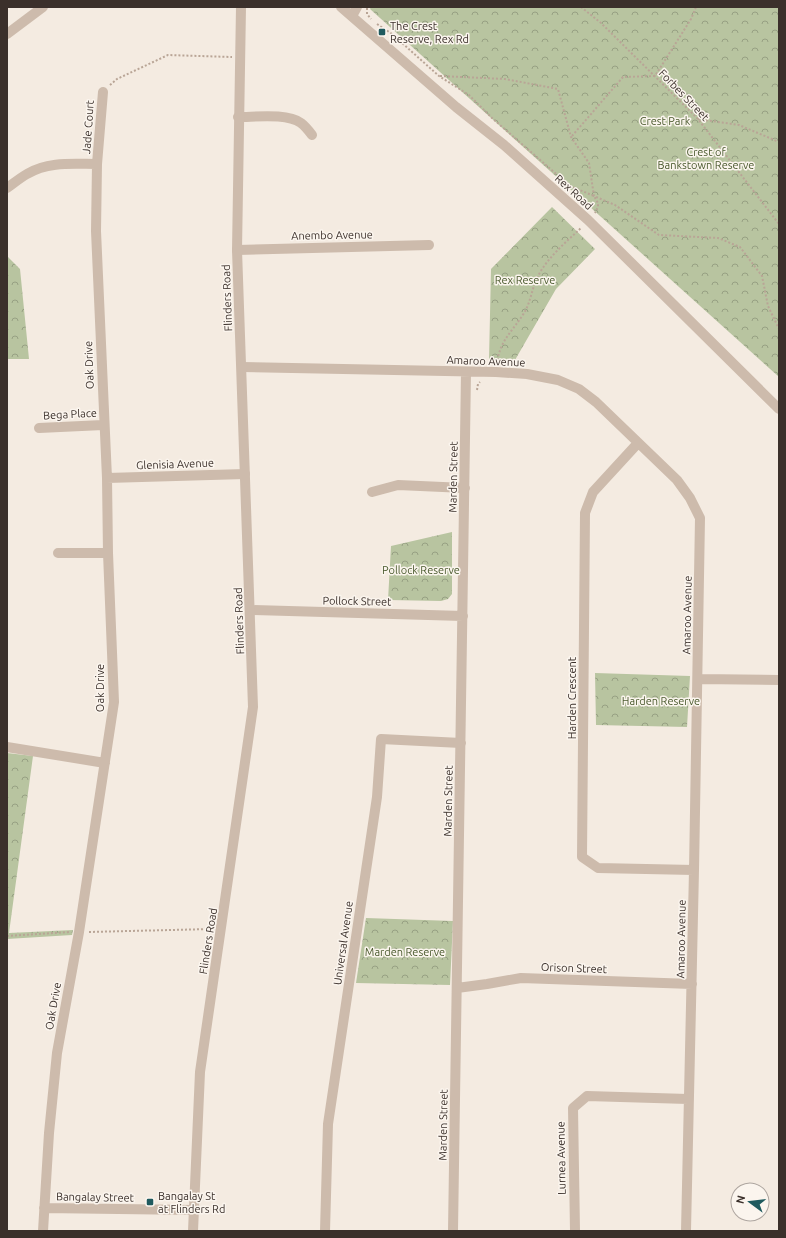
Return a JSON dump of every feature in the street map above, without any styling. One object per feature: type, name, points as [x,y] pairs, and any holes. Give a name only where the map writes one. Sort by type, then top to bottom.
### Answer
[{"type":"street","points":[[7,34],[43,7]]},
{"type":"street","name":"Flinders Road","points":[[193,1231],[200,1072],[253,708],[237,250],[238,116],[241,7]]},
{"type":"street","name":"Rex Road","points":[[341,7],[354,11],[412,69],[504,145],[588,220],[779,409]]},
{"type":"street","name":"Jade Court","points":[[97,164],[103,92]]},
{"type":"street","points":[[238,116],[280,117],[294,120],[302,124],[312,135]]},
{"type":"street","points":[[7,188],[28,174],[44,167],[55,165],[97,164]]},
{"type":"street","name":"Oak Drive","points":[[43,1231],[49,1133],[57,1053],[79,932],[114,702],[108,553],[107,478],[96,231],[97,164]]},
{"type":"street","name":"Anembo Avenue","points":[[237,250],[429,245]]},
{"type":"street","name":"Amaroo Avenue","points":[[242,367],[526,374],[558,380],[579,389],[596,402],[677,480],[690,498],[700,518],[686,1231]]},
{"type":"street","name":"Marden Street","points":[[453,1231],[462,743],[466,372]]},
{"type":"street","name":"Bega Place","points":[[39,428],[104,425]]},
{"type":"street","name":"Harden Crescent","points":[[638,443],[593,492],[585,513],[582,857],[598,868],[694,870]]},
{"type":"street","name":"Glenisia Avenue","points":[[107,478],[244,474]]},
{"type":"street","points":[[372,492],[398,485],[465,488]]},
{"type":"street","points":[[58,553],[108,553]]},
{"type":"street","name":"Pollock Street","points":[[250,610],[463,616]]},
{"type":"street","points":[[698,679],[779,680]]},
{"type":"street","name":"Universal Avenue","points":[[325,1231],[328,1124],[377,797],[381,740],[462,743]]},
{"type":"street","points":[[7,747],[105,763]]},
{"type":"street","name":"Orison Street","points":[[457,988],[521,978],[692,984]]},
{"type":"street","name":"Lurnea Avenue","points":[[574,1231],[573,1108],[586,1096],[688,1099]]},
{"type":"street","name":"Bangalay Street","points":[[44,1208],[193,1210]]},
{"type":"path","points":[[368,7],[367,14],[372,21],[392,34],[439,76],[470,95],[492,118],[570,186],[615,205],[659,236],[718,238],[740,247],[762,276],[768,306],[779,329]]},
{"type":"path","name":"Forbes Street","points":[[581,7],[601,23],[698,119],[779,224]]},
{"type":"path","points":[[572,136],[623,77],[655,76],[691,19],[696,7]]},
{"type":"path","points":[[103,92],[117,79],[168,55],[239,58]]},
{"type":"path","points":[[439,76],[505,78],[558,89],[572,136],[589,163],[594,196],[598,203],[595,213]]},
{"type":"path","points":[[698,119],[739,125],[779,142]]},
{"type":"path","points":[[496,366],[498,356],[505,339],[526,310],[533,286],[544,265],[581,227]]},
{"type":"path","points":[[86,932],[211,929]]},
{"type":"path","points":[[7,936],[72,932]]},
{"type":"green space","name":"Crest Park","points":[[371,7],[779,7],[779,377],[370,9]]},
{"type":"green space","name":"Rex Reserve","points":[[552,207],[595,249],[556,289],[515,360],[489,360],[491,269]]},
{"type":"green space","points":[[7,256],[20,269],[29,359],[7,359]]},
{"type":"green space","name":"Pollock Reserve","points":[[452,532],[452,594],[448,599],[441,601],[388,600],[391,546]]},
{"type":"green space","name":"Harden Reserve","points":[[595,673],[690,676],[687,727],[596,725]]},
{"type":"green space","points":[[7,753],[33,756],[9,933],[73,930],[72,935],[7,939]]},
{"type":"green space","name":"Marden Reserve","points":[[366,918],[453,921],[450,985],[356,983]]},
{"type":"place","name":"The Crest Reserve, Rex Rd","points":[[382,32]]},
{"type":"place","name":"Bangalay St at Flinders Rd","points":[[150,1202]]},
{"type":"park label","name":"Crest of Bankstown Reserve","points":[[706,158]]}]
